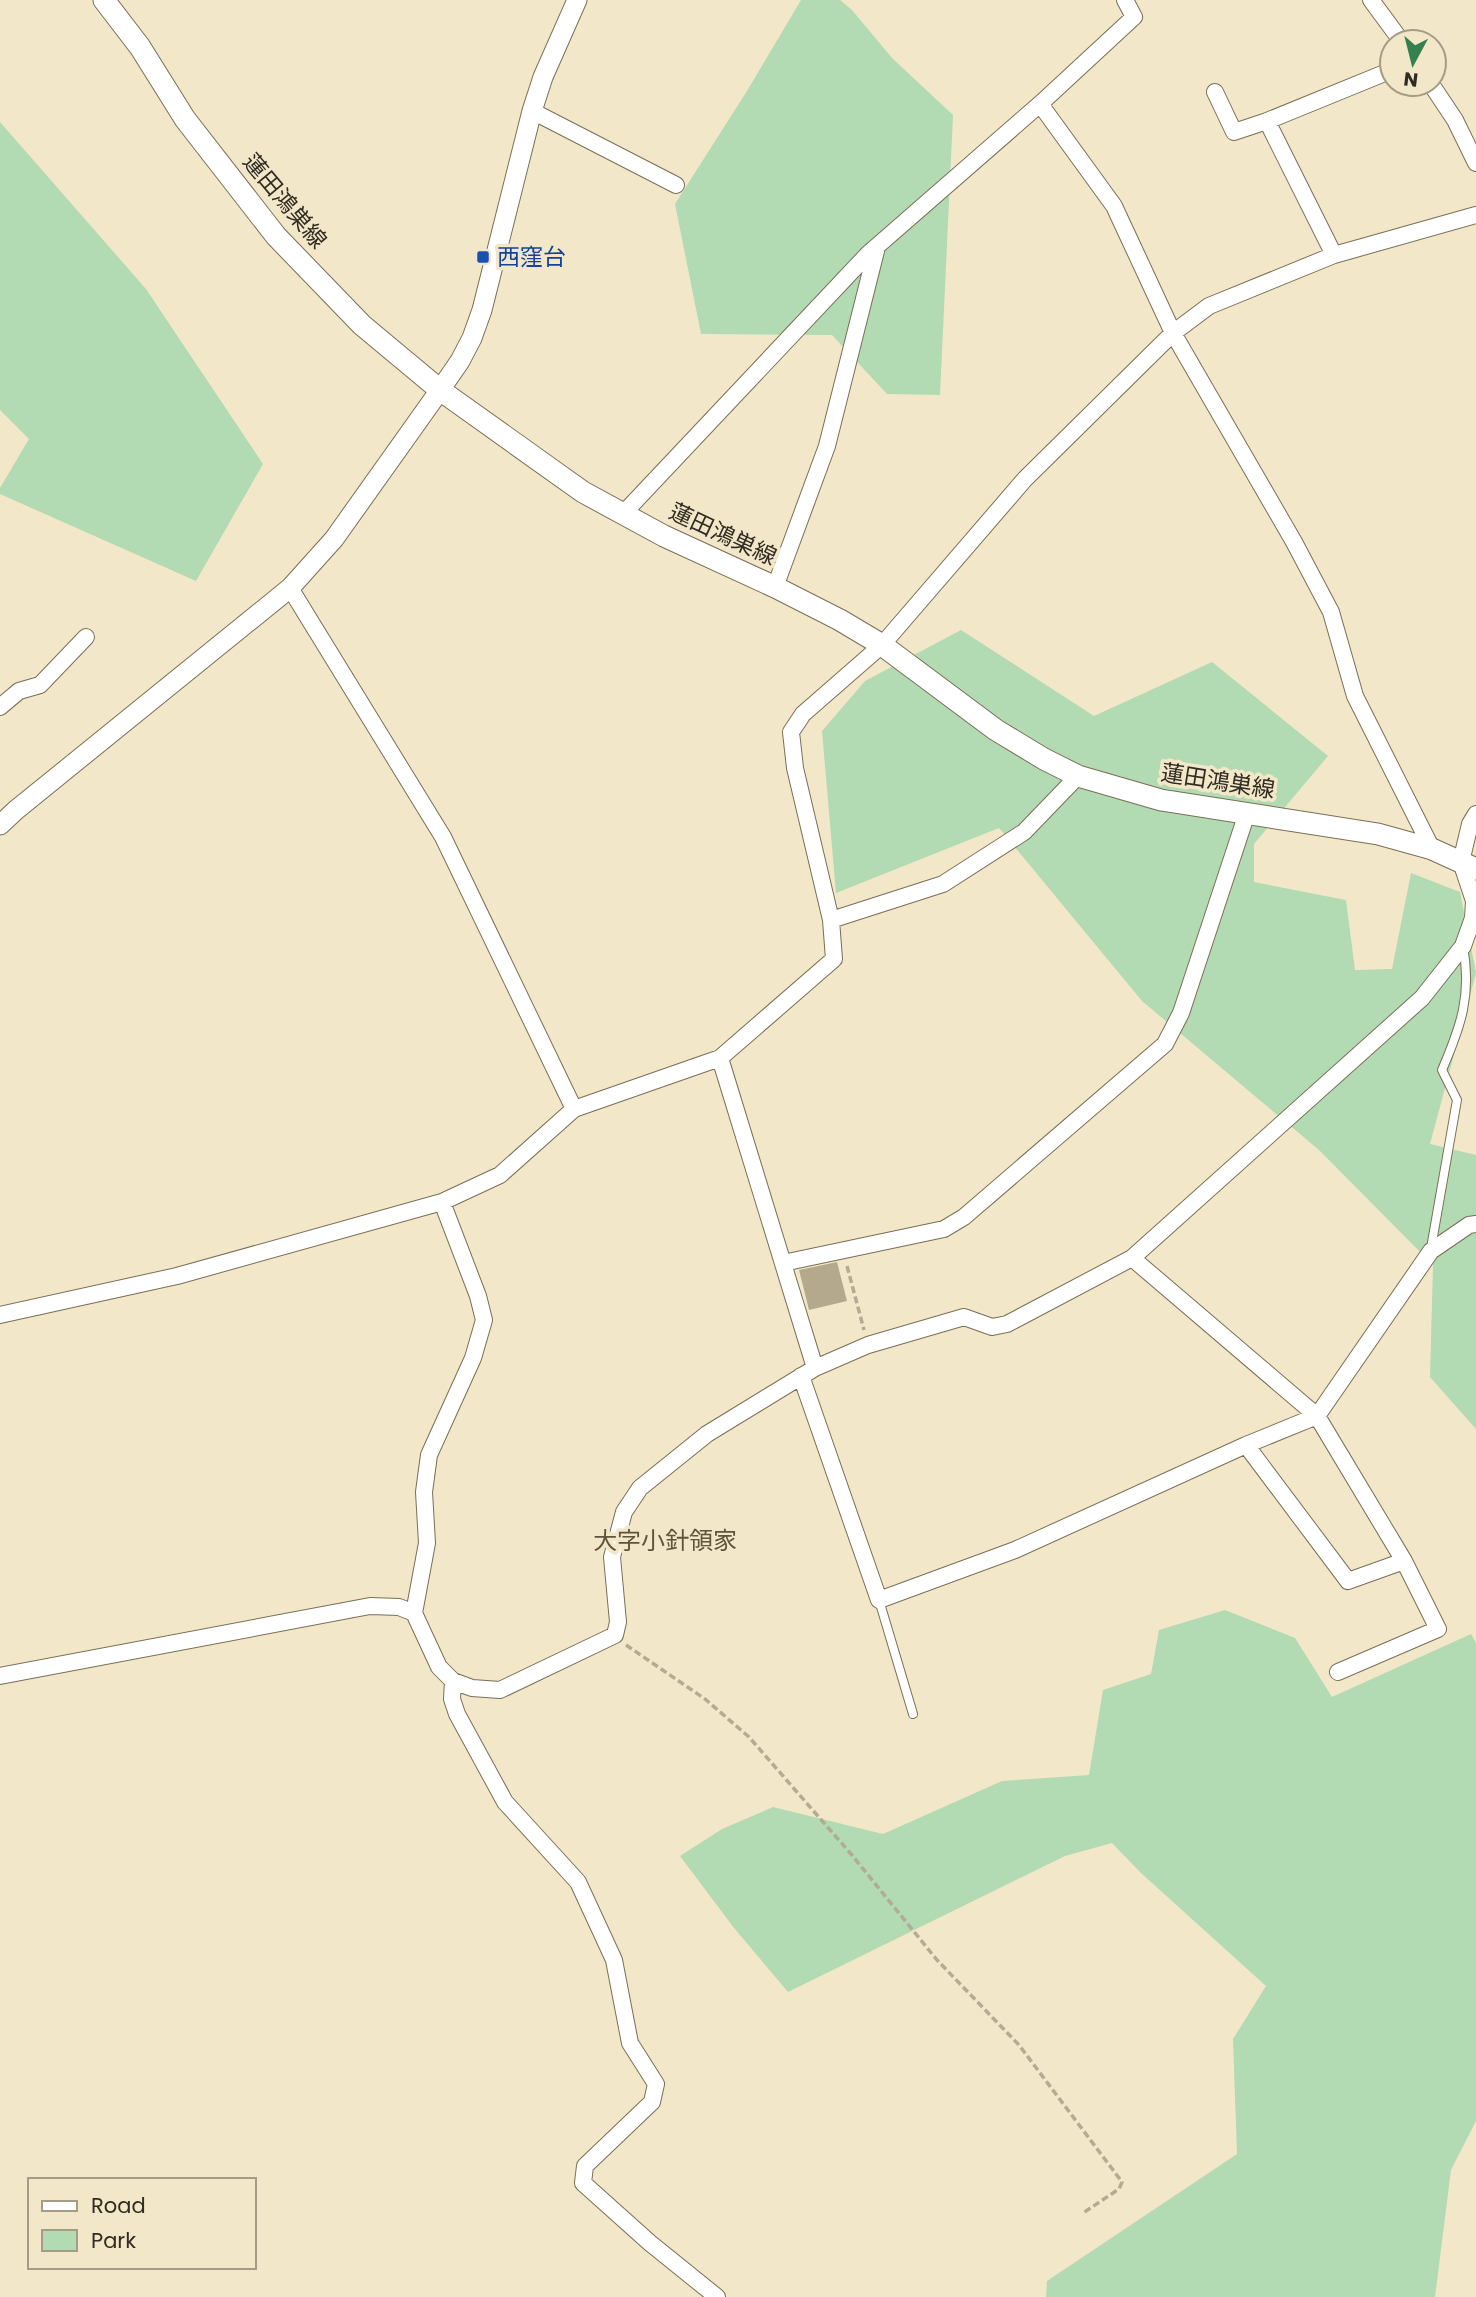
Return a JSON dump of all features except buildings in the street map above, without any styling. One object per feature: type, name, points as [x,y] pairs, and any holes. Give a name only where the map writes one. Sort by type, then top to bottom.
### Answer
[{"type":"main road","name":"蓮田鴻巣線","points":[[104,0],[140,47],[185,119],[276,236],[362,325],[440,390],[541,463],[622,514],[775,587],[883,645],[996,730],[1078,776],[1161,800],[1378,834],[1432,849],[1469,865]]},
{"type":"street","points":[[0,825],[290,588],[334,539],[440,390],[460,361],[482,310],[532,111],[543,77],[577,0]]},
{"type":"street","points":[[622,514],[877,247],[1040,104],[1134,17],[1125,0]]},
{"type":"street","points":[[1371,0],[1392,28]]},
{"type":"street","points":[[1215,92],[1234,132],[1268,121],[1378,76]]},
{"type":"street","points":[[1440,98],[1455,120],[1476,163]]},
{"type":"street","points":[[1040,104],[1114,206],[1173,333],[1294,542],[1331,612],[1355,696],[1432,849]]},
{"type":"street","points":[[532,111],[676,185]]},
{"type":"street","points":[[1268,121],[1334,255]]},
{"type":"street","points":[[0,1315],[177,1276],[442,1202],[500,1175],[574,1110],[720,1058],[834,959],[831,920],[795,768],[791,732],[803,714],[883,645],[1025,479],[1173,333],[1209,306],[1334,255],[1476,215]]},
{"type":"street","points":[[775,587],[827,446],[877,247]]},
{"type":"street","points":[[290,588],[443,837],[574,1110]]},
{"type":"street","points":[[0,707],[19,691],[40,685],[86,637]]},
{"type":"street","points":[[831,920],[943,884],[1024,832],[1078,776]]},
{"type":"street","points":[[783,1263],[944,1229],[964,1217],[1165,1044],[1181,1013],[1247,813]]},
{"type":"street","points":[[442,1202],[478,1296],[484,1320],[473,1359],[429,1455],[425,1492],[427,1543],[414,1613],[439,1667],[453,1681],[472,1688],[500,1690],[615,1635],[618,1622],[612,1557],[624,1512],[640,1488],[707,1434],[808,1372],[868,1345],[964,1317],[992,1327],[1007,1324],[1132,1258],[1422,998],[1463,946],[1474,918],[1469,865],[1470,824],[1476,814]]},
{"type":"street","points":[[720,1058],[783,1263],[808,1372],[879,1600],[1015,1550],[1246,1445],[1317,1416],[1430,1251],[1469,1225],[1476,1224]]},
{"type":"street","points":[[1132,1258],[1317,1416],[1404,1562],[1438,1629],[1338,1672]]},
{"type":"street","points":[[1246,1445],[1348,1581],[1404,1562]]},
{"type":"street","points":[[0,1676],[370,1606],[400,1607],[414,1613]]},
{"type":"street","points":[[453,1681],[452,1699],[457,1714],[505,1802],[578,1882],[614,1960],[630,2043],[656,2084],[652,2102],[585,2166],[583,2183],[650,2244],[717,2297]]},
{"type":"lane","points":[[1430,1251],[1457,1100],[1442,1070],[1460,1027],[1468,973],[1463,946]]},
{"type":"lane","points":[[879,1600],[914,1714]]},
{"type":"path","points":[[843,1250],[868,1345]]},
{"type":"path","points":[[615,1635],[636,1654],[705,1699],[749,1737],[851,1854],[937,1960],[1018,2045],[1122,2182],[1119,2189],[1083,2213]]},
{"type":"green space","points":[[801,0],[840,0],[852,10],[892,58],[953,115],[940,395],[887,394],[832,335],[701,334],[675,204]]},
{"type":"green space","points":[[0,122],[146,289],[263,464],[196,581],[0,494],[0,488],[29,439],[0,410]]},
{"type":"green space","points":[[961,630],[1094,716],[1212,662],[1328,756],[1254,844],[1254,882],[1346,900],[1355,970],[1392,969],[1411,873],[1460,892],[1476,973],[1430,1144],[1476,1155],[1476,1429],[1430,1377],[1433,1265],[1319,1150],[1142,1001],[999,828],[836,893],[822,731],[865,681]]},
{"type":"green space","points":[[1225,1610],[1295,1638],[1332,1697],[1471,1634],[1476,1643],[1476,2121],[1451,2170],[1435,2297],[1046,2297],[1047,2281],[1237,2154],[1233,2039],[1266,1986],[1141,1873],[1112,1843],[1065,1856],[788,1992],[734,1928],[680,1856],[722,1829],[773,1807],[883,1834],[1002,1781],[1089,1775],[1103,1690],[1151,1674],[1159,1630]]},
{"type":"place","name":"西窪台","points":[[483,257]]},
{"type":"district","name":"大字小針領家","points":[[665,1541]]}]
